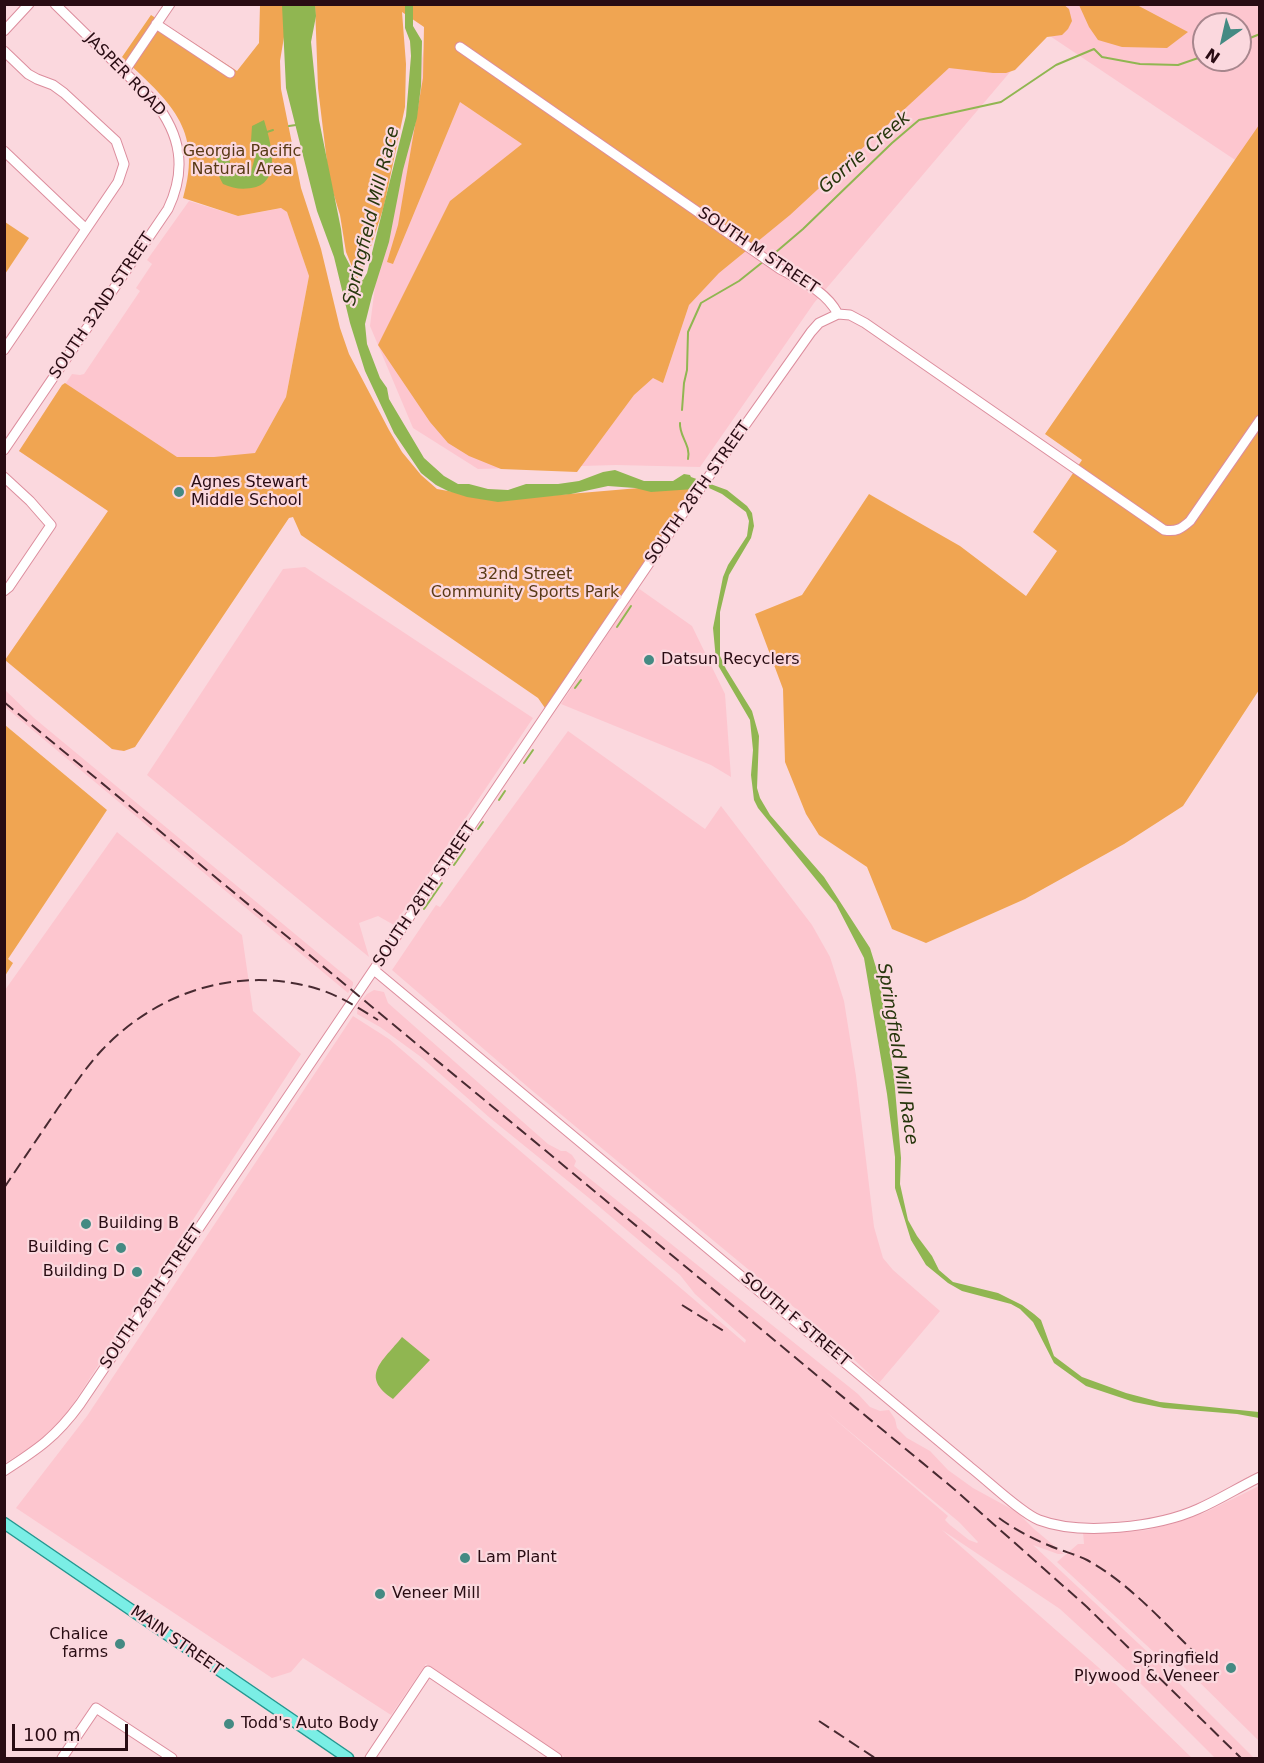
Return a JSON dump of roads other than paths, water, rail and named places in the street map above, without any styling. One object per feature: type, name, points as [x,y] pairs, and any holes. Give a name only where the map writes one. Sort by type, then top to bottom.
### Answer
[{"type":"main road","name":"MAIN STREET","points":[[5,1522],[348,1758]]},
{"type":"street","points":[[4,31],[29,4]]},
{"type":"street","name":"JASPER ROAD","points":[[55,4],[154,101],[165,115],[176,137],[179,156]]},
{"type":"street","points":[[124,72],[170,4]]},
{"type":"street","points":[[156,24],[230,74]]},
{"type":"street","name":"SOUTH M STREET","points":[[460,47],[780,269],[821,292],[832,303],[838,314]]},
{"type":"street","points":[[4,51],[28,74],[37,80],[53,85],[64,93],[116,141],[124,164],[118,182],[4,350]]},
{"type":"street","points":[[4,151],[86,229]]},
{"type":"street","name":"SOUTH 32ND STREET","points":[[4,450],[168,208],[175,194],[179,156]]},
{"type":"street","points":[[838,314],[850,315],[865,323],[1164,530],[1173,532],[1190,521],[1260,420]]},
{"type":"street","name":"SOUTH 28TH STREET","points":[[4,1472],[45,1444],[61,1429],[80,1404],[693,498],[811,332],[819,322],[838,314]]},
{"type":"street","points":[[4,477],[51,525],[4,591]]},
{"type":"street","name":"SOUTH F STREET","points":[[375,970],[970,1467],[1038,1520],[1086,1528],[1115,1527],[1170,1518],[1197,1509],[1260,1477]]},
{"type":"street","points":[[370,1758],[428,1671],[552,1757]]},
{"type":"street","points":[[62,1758],[96,1708],[172,1758]]},
{"type":"waterway","name":"Gorrie Creek","points":[[1252,37],[1260,34]]},
{"type":"waterway","name":"Gorrie Creek","points":[[769,258],[919,120],[1001,102],[1056,65],[1094,49],[1102,57],[1140,64],[1178,65],[1192,60]]},
{"type":"waterway","points":[[289,126],[296,125]]},
{"type":"waterway","points":[[267,132],[273,130]]},
{"type":"waterway","name":"Gorrie Creek","points":[[682,410],[687,370],[688,332],[701,303],[739,281],[764,261]]},
{"type":"waterway","points":[[680,423],[688,449],[688,459]]},
{"type":"waterway","points":[[617,627],[631,606]]},
{"type":"waterway","points":[[575,688],[581,680]]},
{"type":"waterway","points":[[524,763],[533,750]]},
{"type":"waterway","points":[[499,800],[505,791]]},
{"type":"waterway","points":[[478,829],[483,822]]},
{"type":"waterway","points":[[454,865],[465,849]]},
{"type":"waterway","points":[[424,909],[442,883]]},
{"type":"railway","points":[[4,702],[954,1489],[1087,1607],[1241,1758]]},
{"type":"railway","points":[[4,1188],[84,1071],[102,1050],[124,1029],[148,1012],[174,998],[201,988],[230,982],[259,980],[288,982],[334,995],[378,1020]]},
{"type":"railway","points":[[682,1305],[727,1333]]},
{"type":"railway","points":[[999,1518],[1029,1536],[1102,1569],[1144,1603],[1196,1654]]},
{"type":"railway","points":[[819,1721],[875,1758]]},
{"type":"place","name":"Agnes Stewart Middle School","points":[[179,492]]},
{"type":"place","name":"Datsun Recyclers","points":[[649,660]]},
{"type":"place","name":"Building B","points":[[86,1224]]},
{"type":"place","name":"Building C","points":[[121,1248]]},
{"type":"place","name":"Building D","points":[[137,1272]]},
{"type":"place","name":"Lam Plant","points":[[465,1558]]},
{"type":"place","name":"Veneer Mill","points":[[380,1594]]},
{"type":"place","name":"Chalice farms","points":[[120,1644]]},
{"type":"place","name":"Springfield Plywood & Veneer","points":[[1231,1668]]},
{"type":"place","name":"Todd's Auto Body","points":[[229,1724]]},
{"type":"park label","name":"Georgia Pacific Natural Area","points":[[242,161]]},
{"type":"park label","name":"32nd Street Community Sports Park","points":[[525,584]]},
{"type":"water label","name":"Springfield Mill Race","points":[[372,216]]},
{"type":"water label","name":"Springfield Mill Race","points":[[897,1054]]}]
